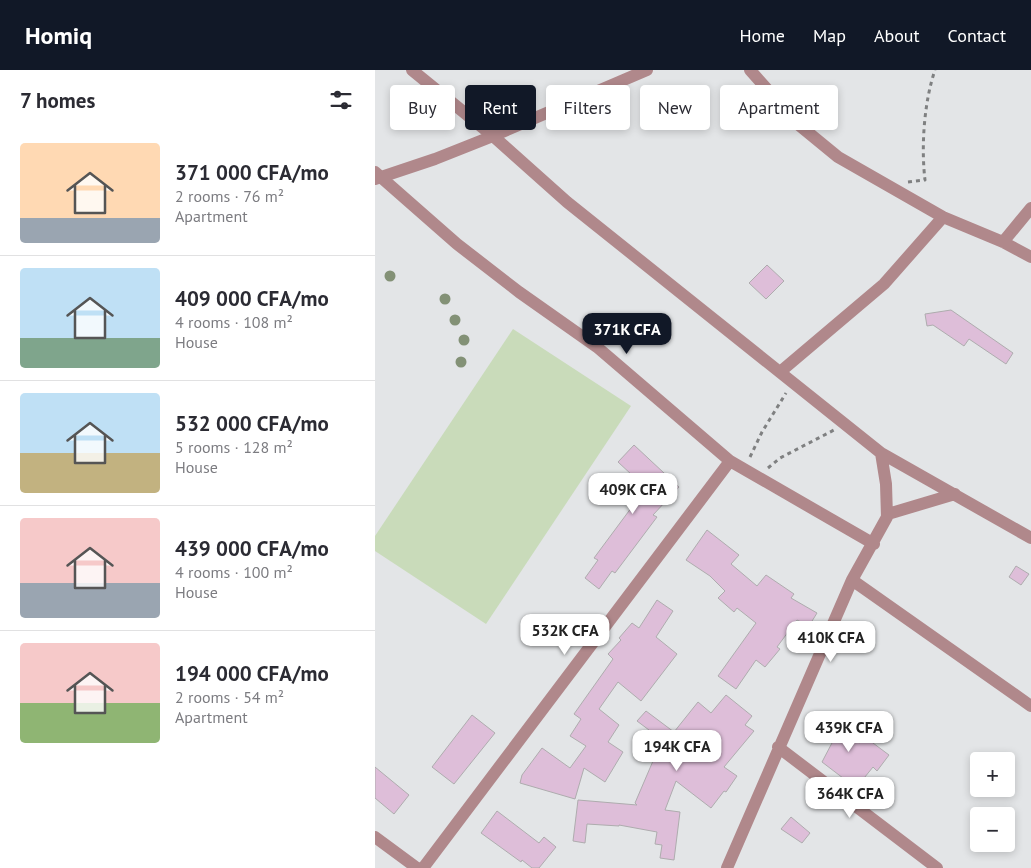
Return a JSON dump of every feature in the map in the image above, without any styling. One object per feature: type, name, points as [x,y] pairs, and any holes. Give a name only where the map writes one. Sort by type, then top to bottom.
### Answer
[{"type":"street","points":[[412,70],[493,136],[567,202],[881,453],[1028,532]]},
{"type":"street","points":[[377,176],[435,159],[647,70]]},
{"type":"street","points":[[750,70],[799,125],[838,157],[943,217],[1003,242],[1031,257]]},
{"type":"street","points":[[377,176],[519,292],[597,347],[730,461],[874,544]]},
{"type":"street","points":[[1003,242],[1031,208]]},
{"type":"street","points":[[780,372],[885,284],[943,217]]},
{"type":"street","points":[[727,868],[852,580],[874,544],[888,514],[881,453]]},
{"type":"street","points":[[423,868],[730,461]]},
{"type":"street","points":[[888,514],[955,494]]},
{"type":"street","points":[[852,580],[1031,706]]},
{"type":"street","points":[[778,747],[937,868]]},
{"type":"street","points":[[375,837],[417,868]]},
{"type":"path","points":[[888,185],[925,180],[923,165],[925,109],[935,70]]},
{"type":"path","points":[[744,469],[762,432],[793,383]]},
{"type":"path","points":[[757,476],[780,458],[845,424]]},
{"type":"green space","points":[[513,329],[631,406],[486,624],[375,551],[375,536]]},
{"type":"building","points":[[767,265],[784,281],[766,299],[749,283]]},
{"type":"building","points":[[951,310],[1013,353],[1006,364],[969,339],[964,346],[933,325],[927,326],[925,314]]},
{"type":"building","points":[[634,445],[679,487],[653,515],[657,517],[615,573],[612,571],[599,589],[585,578],[598,560],[594,558],[646,488],[618,462]]},
{"type":"building","points":[[707,530],[739,555],[731,564],[757,586],[766,575],[794,594],[791,598],[817,613],[809,626],[797,620],[777,647],[780,649],[765,667],[756,660],[736,689],[718,676],[756,623],[737,608],[734,612],[718,598],[725,591],[710,576],[686,560]]},
{"type":"building","points":[[1016,566],[1029,574],[1021,585],[1009,577]]},
{"type":"building","points":[[657,600],[673,611],[656,637],[677,654],[641,701],[618,682],[599,709],[619,725],[608,742],[623,752],[605,782],[584,768],[575,799],[520,783],[522,775],[542,748],[570,768],[586,746],[570,736],[581,719],[574,714],[613,659],[608,654],[621,640],[619,638],[632,623],[639,628]]},
{"type":"building","points":[[726,695],[752,716],[745,725],[754,731],[724,767],[737,776],[726,792],[724,791],[711,808],[676,781],[665,810],[680,812],[674,860],[660,858],[662,845],[655,844],[657,832],[619,825],[587,824],[585,843],[573,841],[578,800],[637,805],[635,803],[659,747],[644,736],[649,730],[637,721],[646,711],[674,732],[698,702],[711,713]]},
{"type":"building","points":[[818,713],[860,743],[865,737],[889,755],[877,771],[873,767],[856,788],[822,762],[833,741],[810,724]]},
{"type":"building","points":[[472,715],[495,733],[454,784],[432,767]]},
{"type":"building","points":[[375,767],[409,795],[394,814],[375,798]]},
{"type":"building","points":[[497,811],[539,843],[544,837],[556,847],[539,868],[532,868],[522,860],[521,862],[481,833]]},
{"type":"building","points":[[791,817],[810,833],[802,843],[781,829]]}]
